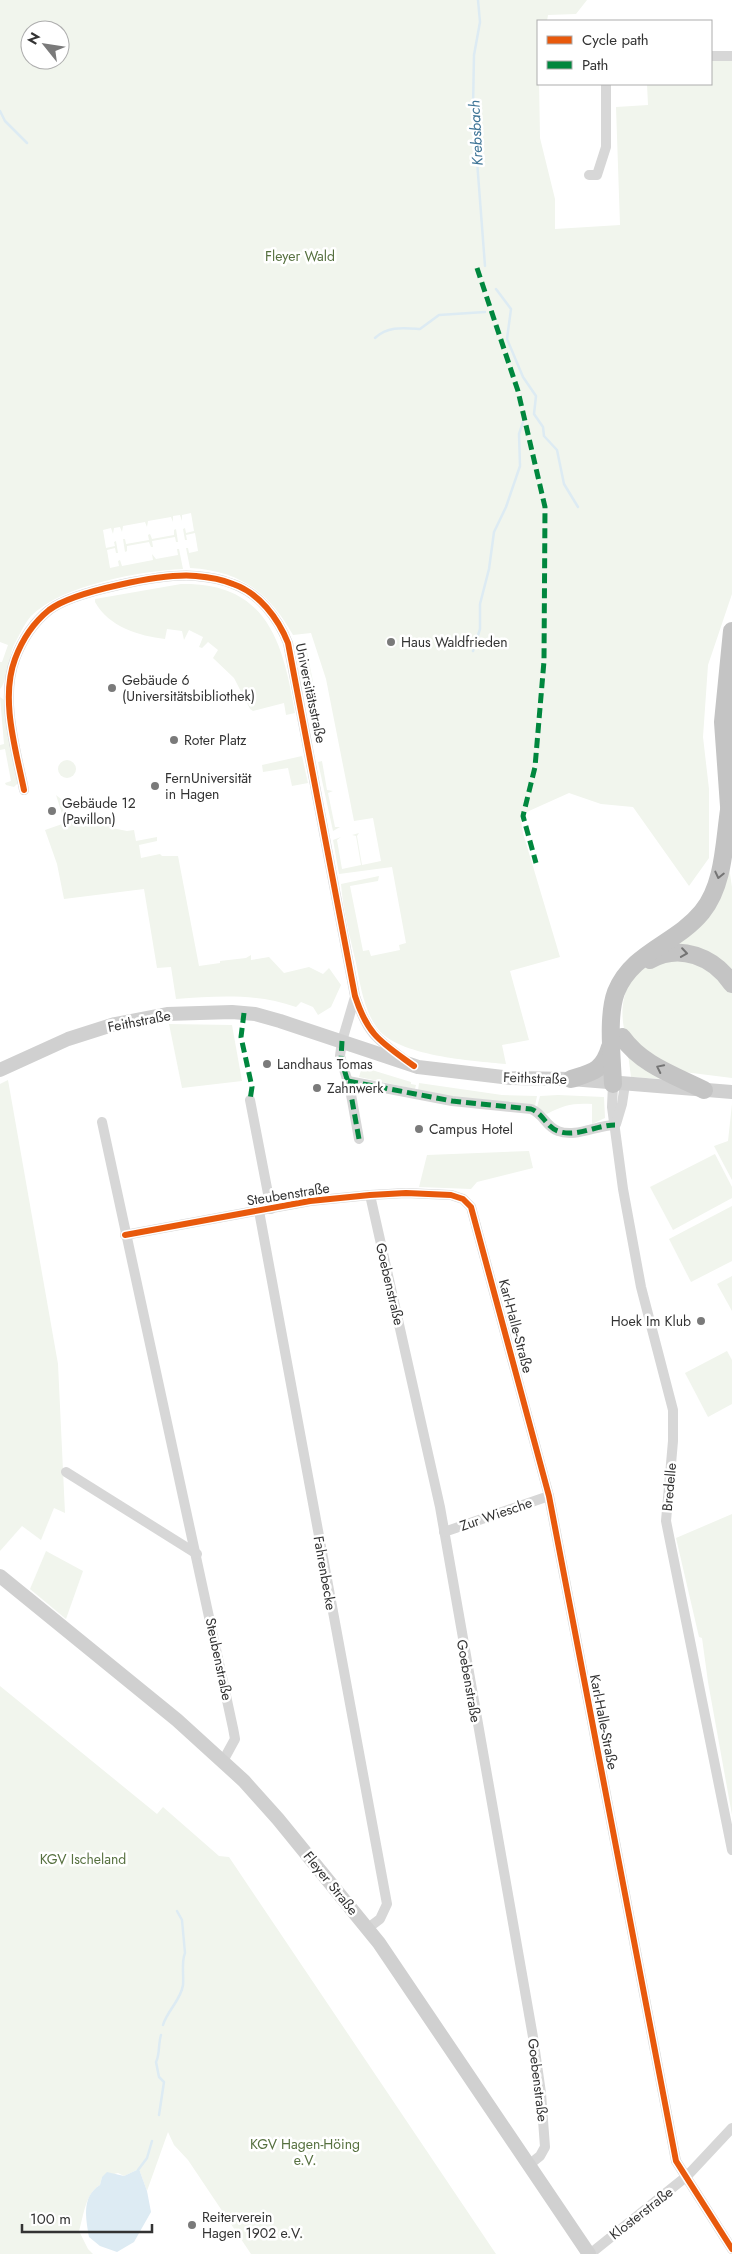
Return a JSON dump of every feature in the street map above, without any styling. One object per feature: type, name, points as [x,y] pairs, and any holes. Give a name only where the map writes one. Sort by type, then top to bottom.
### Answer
[{"type":"highway","points":[[732,632],[723,722],[732,838]]},
{"type":"highway","points":[[619,1084],[615,995],[628,971],[642,958],[685,929],[708,903],[718,881],[729,810]]},
{"type":"highway","points":[[571,1079],[601,1068],[617,1038],[624,990],[638,970],[660,955],[679,952],[698,956],[719,968],[732,984]]},
{"type":"highway","points":[[617,1038],[643,1060],[704,1090]]},
{"type":"street","points":[[712,56],[732,56]]},
{"type":"street","points":[[589,175],[597,174],[606,147],[606,85]]},
{"type":"street","name":"Universitätsstraße","points":[[24,790],[11,717],[10,676],[16,655],[27,634],[50,609],[68,599],[88,593],[131,583],[187,576],[220,580],[234,584],[250,594],[265,605],[275,617],[288,643],[355,996],[369,1030],[379,1040],[414,1066]]},
{"type":"street","name":"Universitätsstraße","points":[[342,1041],[355,996]]},
{"type":"street","name":"Feithstraße","points":[[0,1070],[86,1032],[115,1024],[167,1014],[232,1012],[255,1014],[414,1066],[481,1075],[571,1079],[732,1092]]},
{"type":"street","points":[[342,1041],[341,1059],[348,1081],[359,1139]]},
{"type":"street","points":[[348,1081],[452,1101],[531,1109],[540,1114],[554,1129],[566,1133],[603,1125],[615,1125]]},
{"type":"street","name":"Bredelle","points":[[619,1084],[622,1104],[615,1125],[623,1189],[641,1287],[673,1410],[673,1441],[666,1521],[732,1850]]},
{"type":"street","points":[[250,1100],[271,1209]]},
{"type":"street","name":"Steubenstraße","points":[[102,1122],[125,1235],[197,1554],[235,1739],[223,1761]]},
{"type":"street","name":"Steubenstraße","points":[[125,1235],[310,1201],[406,1193],[457,1197]]},
{"type":"street","name":"Goebenstraße","points":[[370,1195],[444,1532],[541,2093],[545,2147],[540,2156],[530,2164]]},
{"type":"street","name":"Karl-Halle-Straße","points":[[457,1197],[467,1201],[470,1207],[549,1496],[676,2161],[688,2176],[732,2249]]},
{"type":"street","name":"Fahrenbecke","points":[[259,1210],[386,1898],[384,1913],[380,1919],[368,1928]]},
{"type":"street","points":[[66,1472],[197,1554]]},
{"type":"street","name":"Zur Wiesche","points":[[444,1532],[549,1496]]},
{"type":"street","name":"Fleyer Straße","points":[[0,1576],[177,1720],[223,1761],[278,1818],[368,1928],[530,2164],[589,2254]]},
{"type":"street","name":"Klosterstraße","points":[[589,2254],[688,2176],[732,2128]]},
{"type":"green space","name":"Fleyer Wald","points":[[0,0],[587,0],[576,14],[548,15],[547,20],[537,20],[537,85],[539,85],[540,138],[555,199],[555,229],[620,225],[616,107],[648,105],[647,85],[712,85],[712,58],[732,57],[732,594],[708,665],[703,737],[709,789],[709,858],[689,886],[633,807],[601,804],[569,793],[520,815],[523,833],[560,957],[510,971],[529,1040],[502,1045],[506,1064],[456,1059],[418,1051],[401,1045],[387,1037],[377,1028],[369,1013],[361,988],[345,914],[341,884],[379,876],[378,881],[350,886],[363,951],[369,950],[371,956],[400,950],[399,945],[406,943],[392,867],[339,874],[333,840],[341,837],[337,840],[342,869],[361,865],[356,836],[352,835],[359,833],[357,836],[362,865],[381,861],[373,818],[354,821],[326,679],[311,633],[293,635],[274,607],[251,586],[238,579],[208,570],[190,568],[186,548],[188,548],[189,553],[198,551],[195,533],[186,535],[187,540],[185,540],[183,529],[185,528],[186,533],[194,531],[191,513],[182,515],[182,521],[180,515],[173,516],[173,522],[171,517],[148,521],[147,527],[145,522],[123,526],[122,532],[120,527],[114,528],[113,534],[111,528],[103,530],[106,548],[115,546],[114,542],[116,541],[118,553],[116,553],[115,548],[107,550],[110,568],[119,566],[118,561],[120,560],[122,566],[153,560],[152,554],[156,559],[178,555],[177,549],[179,549],[183,569],[124,577],[81,588],[62,596],[45,605],[31,616],[26,623],[12,650],[0,689],[0,662],[2,662],[8,645],[0,642]]},
{"type":"green space","points":[[176,529],[178,542],[176,542],[175,537],[152,541],[153,547],[151,547],[149,542],[127,546],[127,551],[125,552],[123,539],[125,539],[126,544],[149,540],[148,535],[150,534],[152,539],[174,535],[174,530]]},
{"type":"green space","points":[[181,584],[210,586],[233,593],[252,605],[266,621],[276,640],[284,663],[295,713],[286,715],[284,703],[253,711],[250,709],[234,678],[213,658],[218,650],[208,642],[202,648],[199,647],[203,637],[189,630],[184,640],[182,631],[167,629],[165,639],[135,633],[108,618],[95,602],[95,599]]},
{"type":"green space","points":[[301,642],[306,647],[313,682],[307,683],[313,715],[319,714],[318,717],[313,718],[310,715],[295,643]]},
{"type":"green space","points":[[0,697],[4,700],[18,783],[14,787],[5,783],[11,781],[5,749],[0,750],[0,745],[4,744]]},
{"type":"green space","points":[[302,756],[308,783],[292,786],[288,768],[263,772],[262,765]]},
{"type":"green space","points":[[67,760],[73,763],[76,769],[73,775],[67,778],[61,775],[58,769],[61,763]]},
{"type":"green space","points":[[322,761],[327,790],[333,791],[328,793],[335,827],[340,827],[333,831],[318,762]]},
{"type":"green space","points":[[56,795],[61,799],[65,817],[83,816],[85,826],[111,821],[112,828],[127,831],[134,830],[136,841],[157,837],[157,841],[139,845],[141,858],[160,854],[162,856],[178,856],[199,966],[246,958],[251,955],[251,960],[269,957],[284,973],[309,967],[323,974],[329,968],[341,985],[331,1007],[318,1015],[313,1007],[301,1002],[296,1007],[266,999],[236,997],[176,999],[171,967],[157,968],[144,889],[64,899],[57,864],[45,830],[65,823]]},
{"type":"green space","points":[[727,854],[732,887],[732,975],[667,947],[687,934]]},
{"type":"green space","points":[[677,956],[717,973],[732,991],[732,1078],[676,1071],[626,1035],[623,1017],[624,997],[632,978],[650,963]]},
{"type":"green space","points":[[169,1024],[232,1025],[242,1081],[182,1088]]},
{"type":"green space","points":[[628,1054],[678,1080],[631,1077]]},
{"type":"green space","points":[[362,1067],[411,1082],[411,1084],[416,1085],[415,1089],[359,1077]]},
{"type":"green space","points":[[8,1080],[58,1364],[65,1513],[54,1508],[41,1540],[22,1526],[0,1551],[0,1084]]},
{"type":"green space","points":[[419,1083],[502,1095],[537,1096],[535,1106],[450,1097],[418,1090]]},
{"type":"green space","points":[[540,1096],[604,1097],[605,1118],[592,1124],[592,1104],[568,1105],[547,1114],[537,1107]]},
{"type":"green space","points":[[732,1104],[732,1180],[714,1146],[728,1141]]},
{"type":"green space","points":[[529,1151],[533,1168],[477,1182],[471,1189],[419,1187],[427,1155]]},
{"type":"green space","points":[[715,1154],[732,1187],[732,1198],[673,1230],[650,1187]]},
{"type":"green space","points":[[732,1206],[732,1261],[691,1282],[669,1239]]},
{"type":"green space","points":[[732,1276],[732,1311],[717,1284]]},
{"type":"green space","points":[[727,1351],[732,1360],[732,1404],[708,1417],[685,1373]]},
{"type":"green space","points":[[732,1514],[732,1815],[702,1638],[699,1637],[676,1538]]},
{"type":"green space","points":[[46,1551],[83,1571],[66,1619],[30,1589]]},
{"type":"green space","points":[[0,1686],[157,1814],[163,1807],[219,1856],[229,1857],[496,2254],[251,2254],[188,2160],[174,2145],[168,2132],[147,2191],[139,2169],[124,2176],[118,2173],[102,2177],[100,2185],[91,2194],[79,2231],[88,2249],[93,2254],[0,2254]]},
{"type":"shaded area","points":[[139,2169],[147,2191],[151,2212],[134,2242],[117,2252],[100,2246],[89,2237],[86,2208],[90,2196],[100,2185],[102,2177],[107,2172],[124,2176]]},
{"type":"waterway","name":"Krebsbach","points":[[478,0],[480,22],[474,55],[473,108],[485,266]]},
{"type":"waterway","points":[[0,111],[5,121],[27,143]]},
{"type":"waterway","name":"Krebsbach","points":[[496,289],[511,309],[507,339],[523,377],[536,396],[534,414],[543,427],[544,436],[557,450],[564,484],[578,507]]},
{"type":"waterway","points":[[375,338],[385,331],[402,328],[420,329],[439,315],[485,312]]},
{"type":"waterway","points":[[473,651],[480,629],[480,604],[489,569],[494,532],[506,507],[520,466],[519,434],[523,422]]},
{"type":"waterway","points":[[163,2025],[180,1996],[183,1985],[185,1953],[182,1920],[177,1911]]},
{"type":"waterway","points":[[159,2115],[164,2082],[159,2077],[156,2062],[161,2035]]},
{"type":"waterway","points":[[138,2170],[147,2158],[152,2141]]},
{"type":"marked path","points":[[477,268],[518,391],[545,507],[544,661],[535,767],[523,816],[536,863]]},
{"type":"marked path","points":[[244,1013],[241,1037],[252,1087],[250,1100]]},
{"type":"marked path","points":[[342,1041],[341,1059],[350,1089],[359,1139]]},
{"type":"marked path","points":[[348,1081],[452,1101],[531,1109],[554,1129],[565,1133],[615,1125]]},
{"type":"cycle path","points":[[24,790],[9,707],[11,674],[21,645],[33,626],[49,610],[78,596],[98,590],[163,577],[201,576],[228,582],[251,594],[273,616],[288,643],[355,996],[365,1020],[377,1037],[414,1066]]},
{"type":"cycle path","points":[[125,1235],[310,1201],[370,1195],[406,1193],[451,1195],[463,1199],[471,1207],[549,1496],[676,2161],[732,2249]]},
{"type":"place","name":"Haus Waldfrieden","points":[[391,642]]},
{"type":"place","name":"Gebäude 6 (Universitätsbibliothek)","points":[[112,688]]},
{"type":"place","name":"Roter Platz","points":[[174,740]]},
{"type":"place","name":"FernUniversität in Hagen","points":[[155,786]]},
{"type":"place","name":"Gebäude 12 (Pavillon)","points":[[52,811]]},
{"type":"place","name":"Landhaus Tomas","points":[[267,1064]]},
{"type":"place","name":"Zahnwerk","points":[[317,1088]]},
{"type":"place","name":"Campus Hotel","points":[[419,1129]]},
{"type":"place","name":"Hoek Im Klub","points":[[701,1321]]},
{"type":"place","name":"Reiterverein Hagen 1902 e.V.","points":[[192,2225]]},
{"type":"park label","name":"KGV Ischeland","points":[[83,1859]]},
{"type":"park label","name":"KGV Hagen-Höing e.V.","points":[[305,2152]]}]
